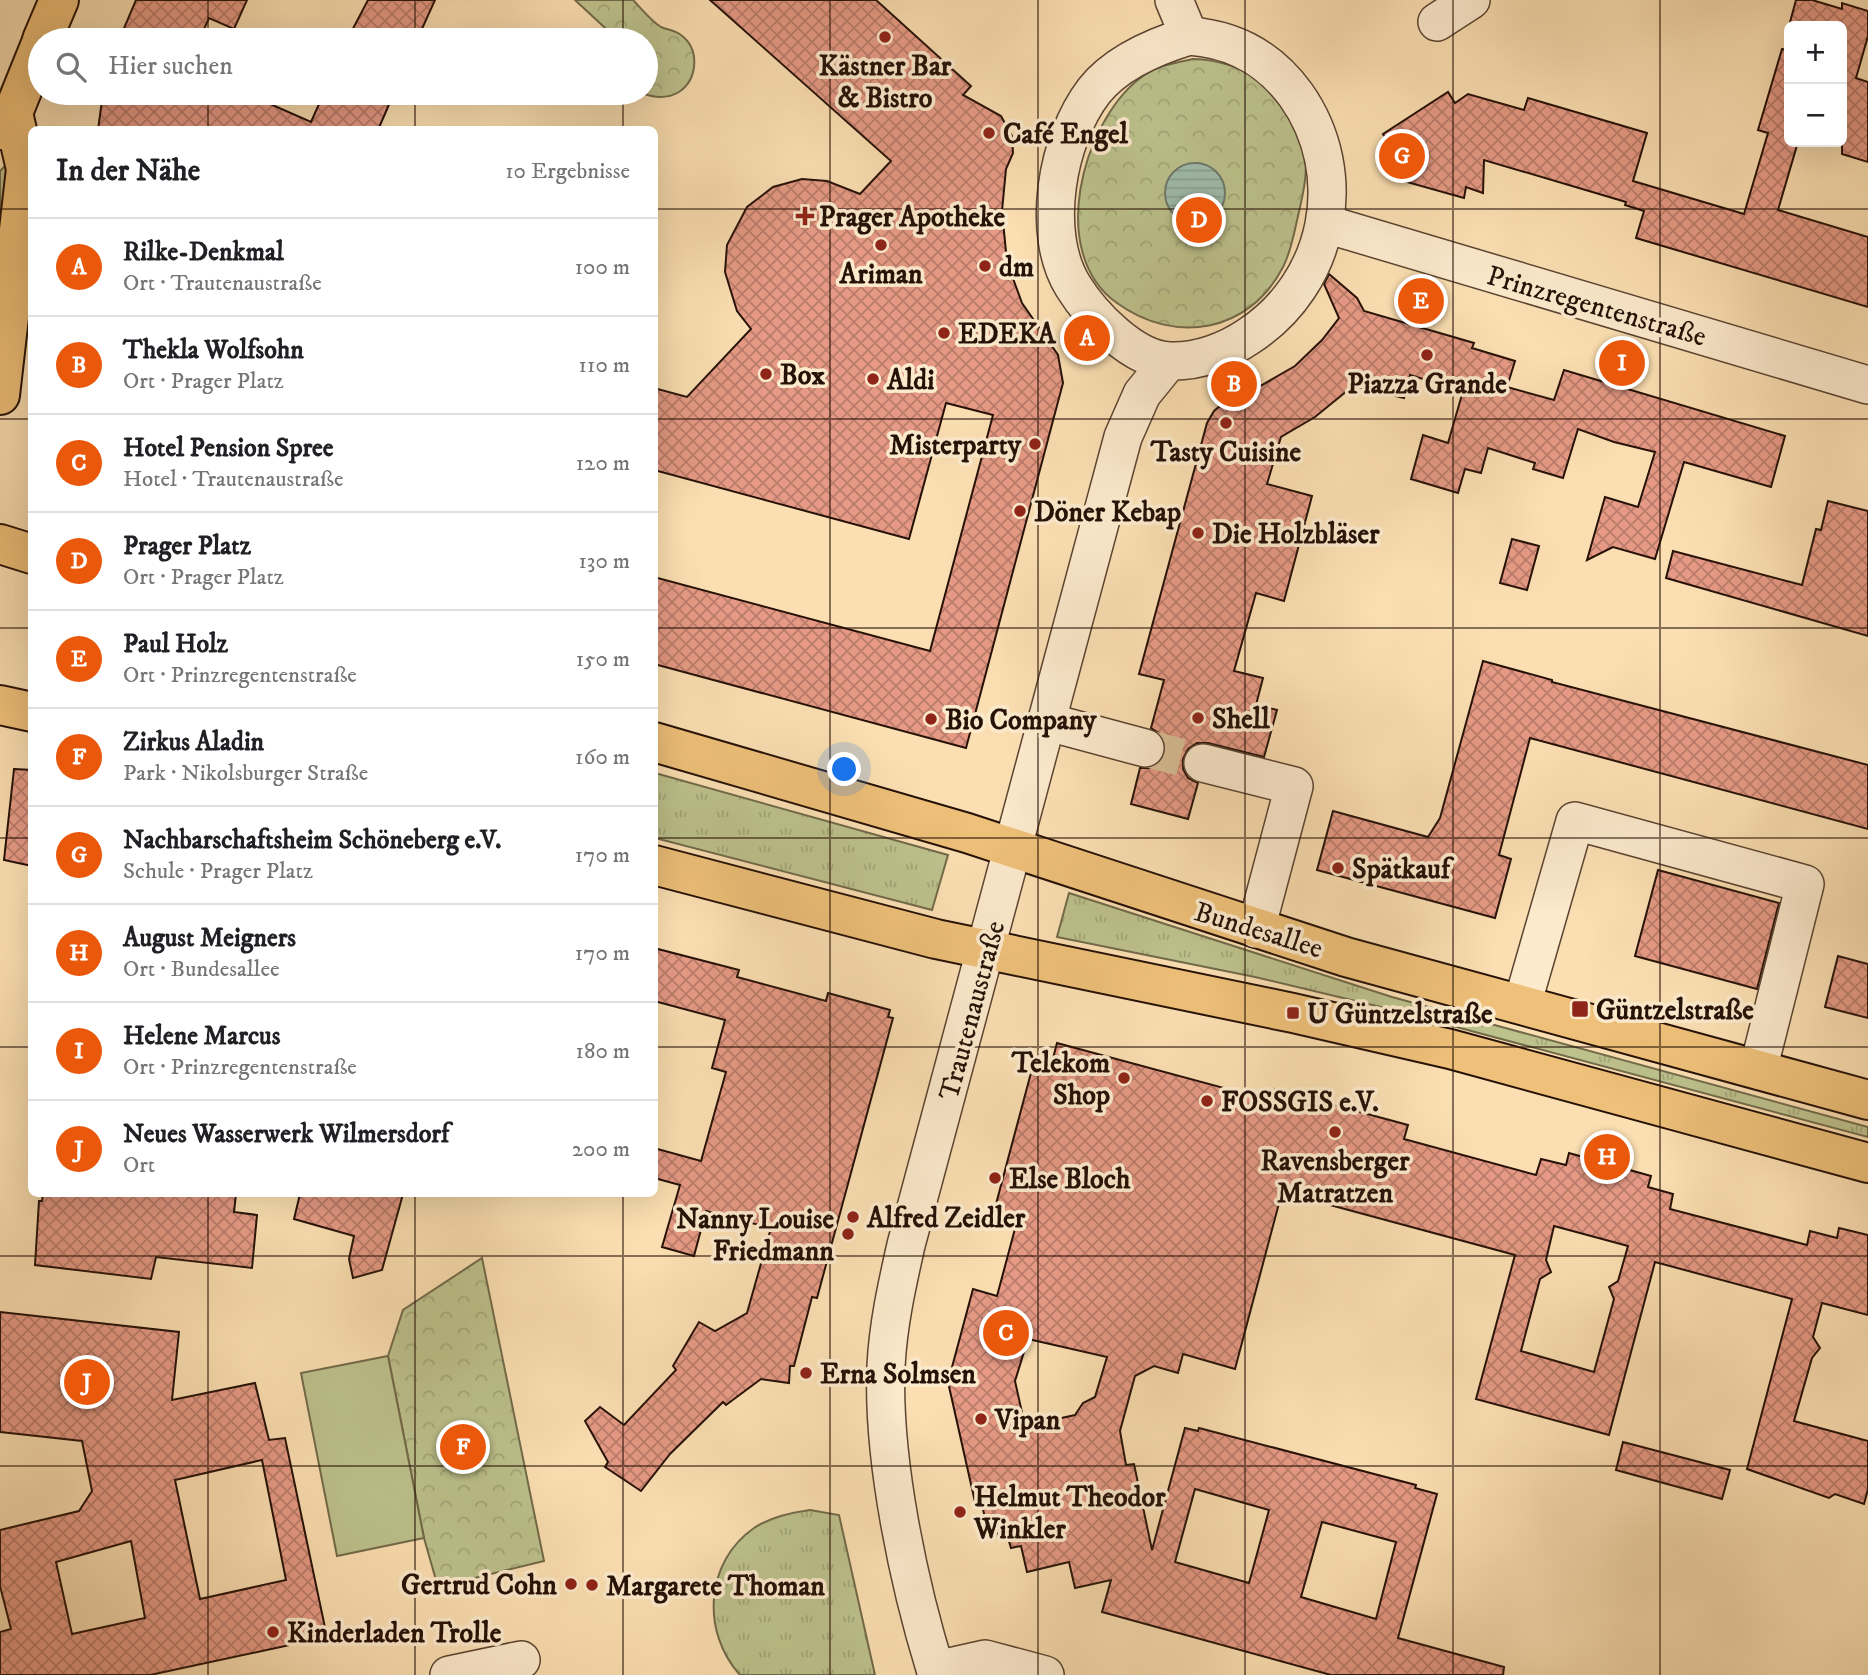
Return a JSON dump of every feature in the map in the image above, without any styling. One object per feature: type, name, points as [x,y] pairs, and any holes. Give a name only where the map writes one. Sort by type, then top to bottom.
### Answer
[{"type":"main road","points":[[47,28],[59,0]]},
{"type":"main road","points":[[0,395],[26,169],[6,122],[28,73]]},
{"type":"main road","points":[[0,544],[28,553]]},
{"type":"main road","points":[[0,705],[28,711]]},
{"type":"main road","name":"Bundesallee","points":[[658,743],[1014,848],[1256,929],[1868,1100]]},
{"type":"main road","points":[[658,866],[987,950],[1450,1049],[1868,1163]]},
{"type":"street","points":[[1174,0],[1189,36]]},
{"type":"street","points":[[1437,22],[1471,0]]},
{"type":"street","points":[[1189,36],[1232,43],[1264,62],[1291,88],[1309,117],[1322,152],[1328,192],[1326,224],[1314,261],[1294,294],[1270,321],[1220,352],[1168,362],[1119,338],[1089,309],[1068,279],[1054,222],[1064,155],[1078,116],[1095,90],[1130,61],[1170,41],[1189,36]]},
{"type":"street","name":"Prinzregentenstraße","points":[[1326,224],[1868,385]]},
{"type":"street","name":"Trautenaustraße","points":[[937,1673],[908,1560],[888,1437],[886,1366],[890,1327],[906,1245],[1123,438],[1142,394],[1168,362]]},
{"type":"street","points":[[1048,722],[1145,748]]},
{"type":"street","points":[[1203,763],[1294,786],[1256,929]]},
{"type":"street","points":[[1522,1005],[1575,821],[1780,877],[1805,884],[1758,1070]]},
{"type":"street","points":[[937,1673],[985,1659],[1045,1675]]},
{"type":"street","points":[[449,1675],[521,1660]]},
{"type":"green space","points":[[575,0],[633,0],[657,24],[674,31],[687,41],[694,56],[690,80],[679,92],[658,97],[658,28],[605,28]]},
{"type":"green space","points":[[1193,59],[1231,66],[1264,84],[1277,97],[1298,129],[1304,148],[1306,174],[1290,249],[1283,267],[1268,289],[1251,306],[1231,318],[1209,326],[1186,327],[1163,324],[1139,316],[1117,303],[1096,281],[1083,254],[1078,222],[1080,190],[1089,157],[1102,126],[1119,100],[1139,79],[1151,71]]},
{"type":"green space","points":[[7,164],[0,254],[0,171]]},
{"type":"green space","points":[[658,774],[948,855],[932,910],[658,839]]},
{"type":"green space","points":[[1069,893],[1392,997],[1868,1127],[1868,1137],[1389,1009],[1255,977],[1057,937]]},
{"type":"green space","points":[[482,1258],[544,1561],[438,1587],[424,1538],[388,1356],[403,1310]]},
{"type":"green space","points":[[388,1356],[424,1538],[337,1556],[301,1373]]},
{"type":"green space","points":[[810,1510],[839,1515],[875,1675],[740,1675],[727,1658],[714,1619],[718,1578],[726,1559],[738,1542],[760,1524]]},
{"type":"shaded area","points":[[1195,163],[1216,172],[1225,193],[1216,214],[1195,223],[1174,214],[1165,193],[1174,172]]},
{"type":"building","points":[[136,0],[247,0],[234,28],[209,18],[204,28],[124,28]]},
{"type":"building","points":[[368,0],[435,0],[422,28],[353,28]]},
{"type":"building","points":[[710,0],[876,0],[971,86],[963,95],[1001,116],[1012,136],[1013,153],[1006,169],[1002,211],[1007,262],[1022,303],[1058,355],[1063,383],[966,748],[658,665],[658,578],[930,651],[993,415],[946,403],[909,539],[658,471],[658,389],[687,397],[751,329],[737,311],[725,272],[727,245],[747,207],[773,187],[802,179],[827,181],[860,194],[891,161]]},
{"type":"building","points":[[1796,0],[1812,0],[1842,9],[1842,3],[1868,11],[1868,36],[1856,78],[1868,82],[1868,162],[1842,154],[1842,147],[1847,147],[1847,21],[1790,21]]},
{"type":"building","points":[[1784,49],[1784,147],[1797,147],[1778,210],[1868,237],[1868,307],[1636,238],[1644,211],[1625,205],[1626,202],[1484,160],[1483,193],[1466,187],[1464,198],[1396,179],[1380,156],[1386,139],[1383,134],[1448,92],[1455,103],[1468,94],[1524,110],[1528,98],[1647,133],[1633,181],[1744,214],[1768,133],[1758,130]]},
{"type":"building","points":[[101,105],[272,105],[311,122],[319,105],[389,105],[380,126],[99,126]]},
{"type":"building","points":[[1329,274],[1357,298],[1364,311],[1474,343],[1472,348],[1515,361],[1507,387],[1554,400],[1564,370],[1785,436],[1771,487],[1684,462],[1655,559],[1613,547],[1587,560],[1605,497],[1638,507],[1655,452],[1614,442],[1578,429],[1563,478],[1533,469],[1535,463],[1488,448],[1481,473],[1465,469],[1458,493],[1411,479],[1423,435],[1448,443],[1463,391],[1410,375],[1404,398],[1353,386],[1315,417],[1281,437],[1267,484],[1312,496],[1284,601],[1256,593],[1234,671],[1263,678],[1256,705],[1277,710],[1264,757],[1208,743],[1197,743],[1188,749],[1183,759],[1183,769],[1188,778],[1198,783],[1188,819],[1131,804],[1140,768],[1150,768],[1159,763],[1165,753],[1165,742],[1160,734],[1151,728],[1164,680],[1139,674],[1207,423],[1214,411],[1232,396],[1262,385],[1295,366],[1322,340],[1339,318],[1324,284]]},
{"type":"building","points":[[1828,501],[1868,511],[1868,636],[1666,578],[1673,551],[1802,585],[1816,529],[1821,530]]},
{"type":"building","points":[[1512,539],[1539,546],[1527,590],[1500,583]]},
{"type":"building","points":[[1483,661],[1552,682],[1868,765],[1868,829],[1530,738],[1499,855],[1511,859],[1495,918],[1317,870],[1333,811],[1428,837],[1440,818]]},
{"type":"building","points":[[14,769],[28,770],[28,865],[4,860]]},
{"type":"building","points":[[1658,870],[1779,903],[1757,989],[1635,956]]},
{"type":"building","points":[[658,949],[739,970],[737,977],[826,1001],[828,993],[890,1010],[888,1017],[893,1018],[817,1298],[812,1297],[794,1366],[790,1366],[789,1383],[761,1379],[726,1405],[723,1402],[670,1454],[641,1491],[605,1467],[608,1462],[585,1421],[600,1407],[624,1425],[676,1370],[673,1366],[699,1322],[715,1331],[747,1313],[771,1228],[706,1211],[694,1256],[662,1247],[680,1185],[658,1179],[658,1149],[701,1161],[726,1072],[712,1068],[725,1020],[658,1002]]},
{"type":"building","points":[[1838,956],[1868,964],[1868,1018],[1825,1007]]},
{"type":"building","points":[[1057,1043],[1272,1101],[1275,1089],[1408,1125],[1404,1139],[1536,1175],[1541,1159],[1566,1165],[1569,1153],[1651,1176],[1648,1187],[1673,1194],[1670,1209],[1807,1245],[1810,1231],[1837,1238],[1839,1228],[1868,1235],[1868,1315],[1822,1303],[1813,1337],[1820,1348],[1812,1358],[1794,1421],[1868,1441],[1868,1489],[1864,1504],[1835,1494],[1829,1498],[1747,1469],[1792,1299],[1655,1262],[1609,1435],[1476,1399],[1515,1255],[1282,1192],[1235,1369],[1183,1354],[1178,1373],[1154,1366],[1135,1376],[1120,1431],[1126,1465],[1134,1464],[1152,1550],[1185,1428],[1198,1431],[1199,1428],[1416,1485],[1415,1488],[1437,1494],[1398,1638],[1504,1667],[1503,1675],[1331,1675],[1102,1612],[1111,1580],[1075,1588],[1069,1562],[1027,1572],[1021,1546],[1011,1548],[1007,1535],[998,1538],[995,1525],[987,1526],[981,1501],[975,1502],[948,1382],[973,1289],[997,1296],[1016,1225],[992,1219],[1032,1069],[1049,1074]],"holes":[[[1554,1226],[1628,1246],[1618,1281],[1609,1287],[1614,1299],[1594,1372],[1521,1351],[1540,1279],[1551,1272],[1546,1260]],[[1028,1339],[1107,1357],[1095,1397],[1083,1403],[1075,1415],[1025,1426],[1015,1381]],[[1195,1489],[1269,1510],[1249,1583],[1175,1562]],[[1322,1522],[1396,1542],[1376,1619],[1301,1597]]]},
{"type":"building","points":[[43,1197],[236,1197],[234,1212],[257,1215],[252,1268],[156,1257],[151,1279],[35,1265],[39,1201],[42,1201]]},
{"type":"building","points":[[299,1197],[402,1197],[382,1270],[353,1278],[349,1259],[354,1236],[294,1219]]},
{"type":"building","points":[[0,1312],[179,1332],[172,1400],[255,1383],[269,1440],[285,1438],[327,1637],[150,1675],[0,1675],[0,1632],[11,1629],[0,1586],[0,1530],[79,1511],[92,1491],[82,1441],[0,1432]],"holes":[[[262,1460],[286,1580],[200,1599],[175,1480]],[[131,1541],[145,1618],[72,1634],[56,1562]]]},
{"type":"building","points":[[1623,1442],[1730,1470],[1722,1499],[1616,1470]]},
{"type":"tunnel","points":[[1145,748],[1203,763]]},
{"type":"place","name":"Kästner Bar & Bistro","points":[[885,37]]},
{"type":"place","name":"Café Engel","points":[[989,133]]},
{"type":"place","name":"Nachbarschaftsheim Schöneberg e.V.","points":[[1402,156]]},
{"type":"place","name":"Prager Apotheke","points":[[805,216]]},
{"type":"place","name":"Prager Platz","points":[[1199,220]]},
{"type":"place","name":"Ariman","points":[[881,245]]},
{"type":"place","name":"dm","points":[[985,266]]},
{"type":"place","name":"Paul Holz","points":[[1421,301]]},
{"type":"place","name":"EDEKA","points":[[944,333]]},
{"type":"place","name":"Rilke-Denkmal","points":[[1087,338]]},
{"type":"place","name":"Piazza Grande","points":[[1427,355]]},
{"type":"place","name":"Helene Marcus","points":[[1622,363]]},
{"type":"place","name":"Box","points":[[766,374]]},
{"type":"place","name":"Aldi","points":[[873,379]]},
{"type":"place","name":"Thekla Wolfsohn","points":[[1234,384]]},
{"type":"place","name":"Tasty Cuisine","points":[[1226,423]]},
{"type":"place","name":"Misterparty","points":[[1035,444]]},
{"type":"place","name":"Döner Kebap","points":[[1020,511]]},
{"type":"place","name":"Die Holzbläser","points":[[1198,533]]},
{"type":"place","name":"Shell","points":[[1198,718]]},
{"type":"place","name":"Bio Company","points":[[931,719]]},
{"type":"place","name":"Spätkauf","points":[[1338,868]]},
{"type":"place","name":"Güntzelstraße","points":[[1580,1009]]},
{"type":"place","name":"U Güntzelstraße","points":[[1293,1013]]},
{"type":"place","name":"Telekom Shop","points":[[1124,1078]]},
{"type":"place","name":"FOSSGIS e.V.","points":[[1207,1101]]},
{"type":"place","name":"Ravensberger Matratzen","points":[[1335,1132]]},
{"type":"place","name":"August Meigners","points":[[1607,1157]]},
{"type":"place","name":"Else Bloch","points":[[995,1178]]},
{"type":"place","name":"Alfred Zeidler","points":[[853,1217]]},
{"type":"place","name":"Nanny Louise Friedmann","points":[[848,1234]]},
{"type":"place","name":"Hotel Pension Spree","points":[[1006,1333]]},
{"type":"place","name":"Erna Solmsen","points":[[806,1373]]},
{"type":"place","name":"Neues Wasserwerk Wilmersdorf","points":[[87,1382]]},
{"type":"place","name":"Vipan","points":[[981,1419]]},
{"type":"place","name":"Zirkus Aladin","points":[[463,1447]]},
{"type":"place","name":"Helmut Theodor Winkler","points":[[960,1512]]},
{"type":"place","name":"Gertrud Cohn","points":[[571,1584]]},
{"type":"place","name":"Margarete Thoman","points":[[592,1585]]},
{"type":"place","name":"Kinderladen Trolle","points":[[273,1632]]}]
